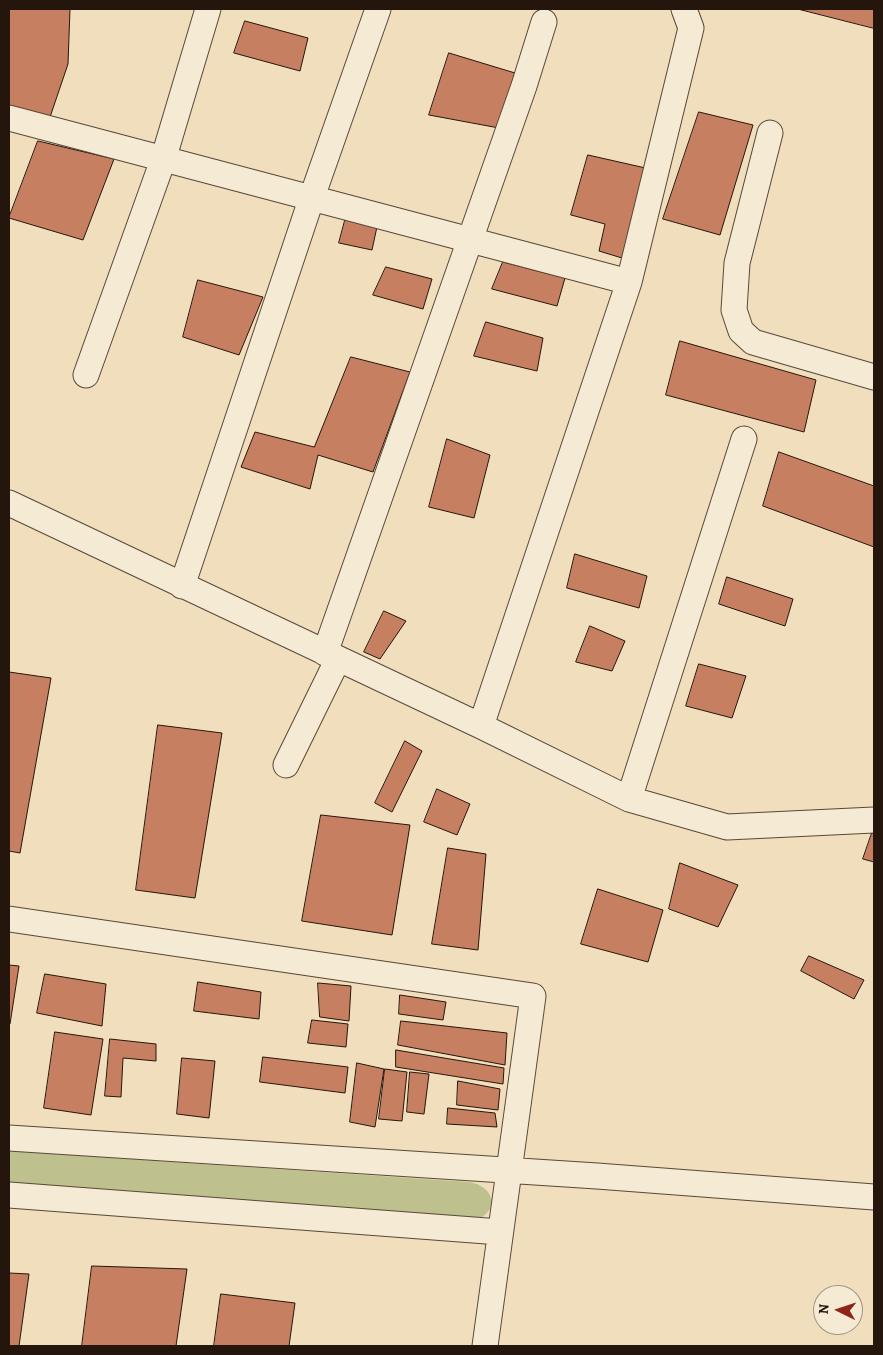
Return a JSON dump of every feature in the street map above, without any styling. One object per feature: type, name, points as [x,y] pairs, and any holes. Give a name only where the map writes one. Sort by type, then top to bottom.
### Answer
[{"type":"street","points":[[86,375],[163,160],[208,9]]},
{"type":"street","points":[[182,586],[312,197],[378,9]]},
{"type":"street","points":[[481,726],[629,282],[691,28],[684,9]]},
{"type":"street","points":[[286,765],[331,656],[544,22]]},
{"type":"street","points":[[9,118],[629,282]]},
{"type":"street","points":[[770,133],[737,263],[734,310],[741,331],[753,342],[874,377]]},
{"type":"street","points":[[629,799],[744,439]]},
{"type":"street","points":[[9,504],[481,726],[629,799],[727,827],[874,820]]},
{"type":"street","points":[[9,919],[533,996],[485,1346]]},
{"type":"street","points":[[9,1138],[597,1176],[874,1197]]},
{"type":"street","points":[[9,1195],[500,1232]]},
{"type":"green space","points":[[9,1151],[469,1182],[478,1184],[489,1193],[491,1205],[484,1216],[476,1220],[9,1188]]},
{"type":"building","points":[[9,9],[70,9],[68,64],[48,123],[9,108]]},
{"type":"building","points":[[798,9],[874,9],[874,28]]},
{"type":"building","points":[[245,21],[308,38],[300,71],[234,53]]},
{"type":"building","points":[[449,53],[515,73],[499,128],[429,115]]},
{"type":"building","points":[[699,112],[753,125],[720,235],[663,219]]},
{"type":"building","points":[[38,141],[114,159],[83,240],[9,218]]},
{"type":"building","points":[[588,155],[650,169],[622,258],[599,251],[605,224],[571,215]]},
{"type":"building","points":[[347,213],[378,222],[372,250],[339,243]]},
{"type":"building","points":[[503,262],[565,278],[557,306],[492,289]]},
{"type":"building","points":[[386,267],[432,279],[423,309],[373,295]]},
{"type":"building","points":[[198,280],[263,297],[239,355],[183,337]]},
{"type":"building","points":[[486,322],[543,338],[537,371],[474,356]]},
{"type":"building","points":[[680,341],[816,380],[804,432],[666,395]]},
{"type":"building","points":[[351,357],[410,372],[373,472],[318,455],[310,489],[241,467],[255,432],[314,447]]},
{"type":"building","points":[[447,439],[490,455],[474,518],[429,507]]},
{"type":"building","points":[[779,452],[874,486],[874,547],[763,506]]},
{"type":"building","points":[[575,554],[647,576],[639,608],[567,588]]},
{"type":"building","points":[[727,577],[793,599],[785,626],[719,604]]},
{"type":"building","points":[[384,611],[406,621],[380,659],[364,652]]},
{"type":"building","points":[[590,626],[625,641],[612,671],[576,662]]},
{"type":"building","points":[[699,664],[746,676],[732,718],[686,706]]},
{"type":"building","points":[[9,672],[51,678],[20,853],[9,851]]},
{"type":"building","points":[[158,725],[222,733],[195,898],[136,890]]},
{"type":"building","points":[[405,741],[422,751],[392,812],[375,803]]},
{"type":"building","points":[[437,789],[470,804],[457,835],[424,822]]},
{"type":"building","points":[[321,815],[410,825],[392,935],[302,921]]},
{"type":"building","points":[[872,833],[874,833],[874,862],[863,859]]},
{"type":"building","points":[[448,848],[486,854],[478,950],[432,944]]},
{"type":"building","points":[[680,863],[738,885],[718,927],[669,909]]},
{"type":"building","points":[[598,889],[663,910],[648,962],[581,944]]},
{"type":"building","points":[[809,956],[864,980],[854,999],[801,971]]},
{"type":"building","points":[[9,965],[19,966],[10,1024],[9,1024]]},
{"type":"building","points":[[45,974],[106,984],[102,1026],[37,1013]]},
{"type":"building","points":[[198,982],[261,992],[259,1019],[194,1011]]},
{"type":"building","points":[[318,983],[351,986],[349,1021],[320,1017]]},
{"type":"building","points":[[400,995],[446,1002],[443,1020],[399,1014]]},
{"type":"building","points":[[312,1020],[348,1024],[346,1047],[308,1043]]},
{"type":"building","points":[[401,1021],[507,1033],[505,1065],[398,1045]]},
{"type":"building","points":[[55,1032],[103,1039],[91,1115],[44,1108]]},
{"type":"building","points":[[110,1039],[156,1044],[156,1061],[123,1058],[121,1097],[105,1096]]},
{"type":"building","points":[[396,1050],[504,1068],[503,1084],[396,1067]]},
{"type":"building","points":[[263,1057],[348,1067],[345,1093],[260,1082]]},
{"type":"building","points":[[182,1058],[215,1061],[209,1118],[177,1114]]},
{"type":"building","points":[[357,1063],[384,1069],[375,1127],[350,1122]]},
{"type":"building","points":[[385,1069],[407,1072],[402,1121],[379,1119]]},
{"type":"building","points":[[410,1072],[429,1074],[424,1114],[407,1112]]},
{"type":"building","points":[[458,1081],[500,1089],[498,1110],[457,1105]]},
{"type":"building","points":[[448,1108],[495,1113],[497,1127],[447,1124]]},
{"type":"building","points":[[92,1266],[187,1269],[176,1346],[82,1346]]},
{"type":"building","points":[[9,1273],[29,1274],[19,1346],[9,1346]]},
{"type":"building","points":[[221,1294],[295,1303],[289,1346],[214,1346]]}]
